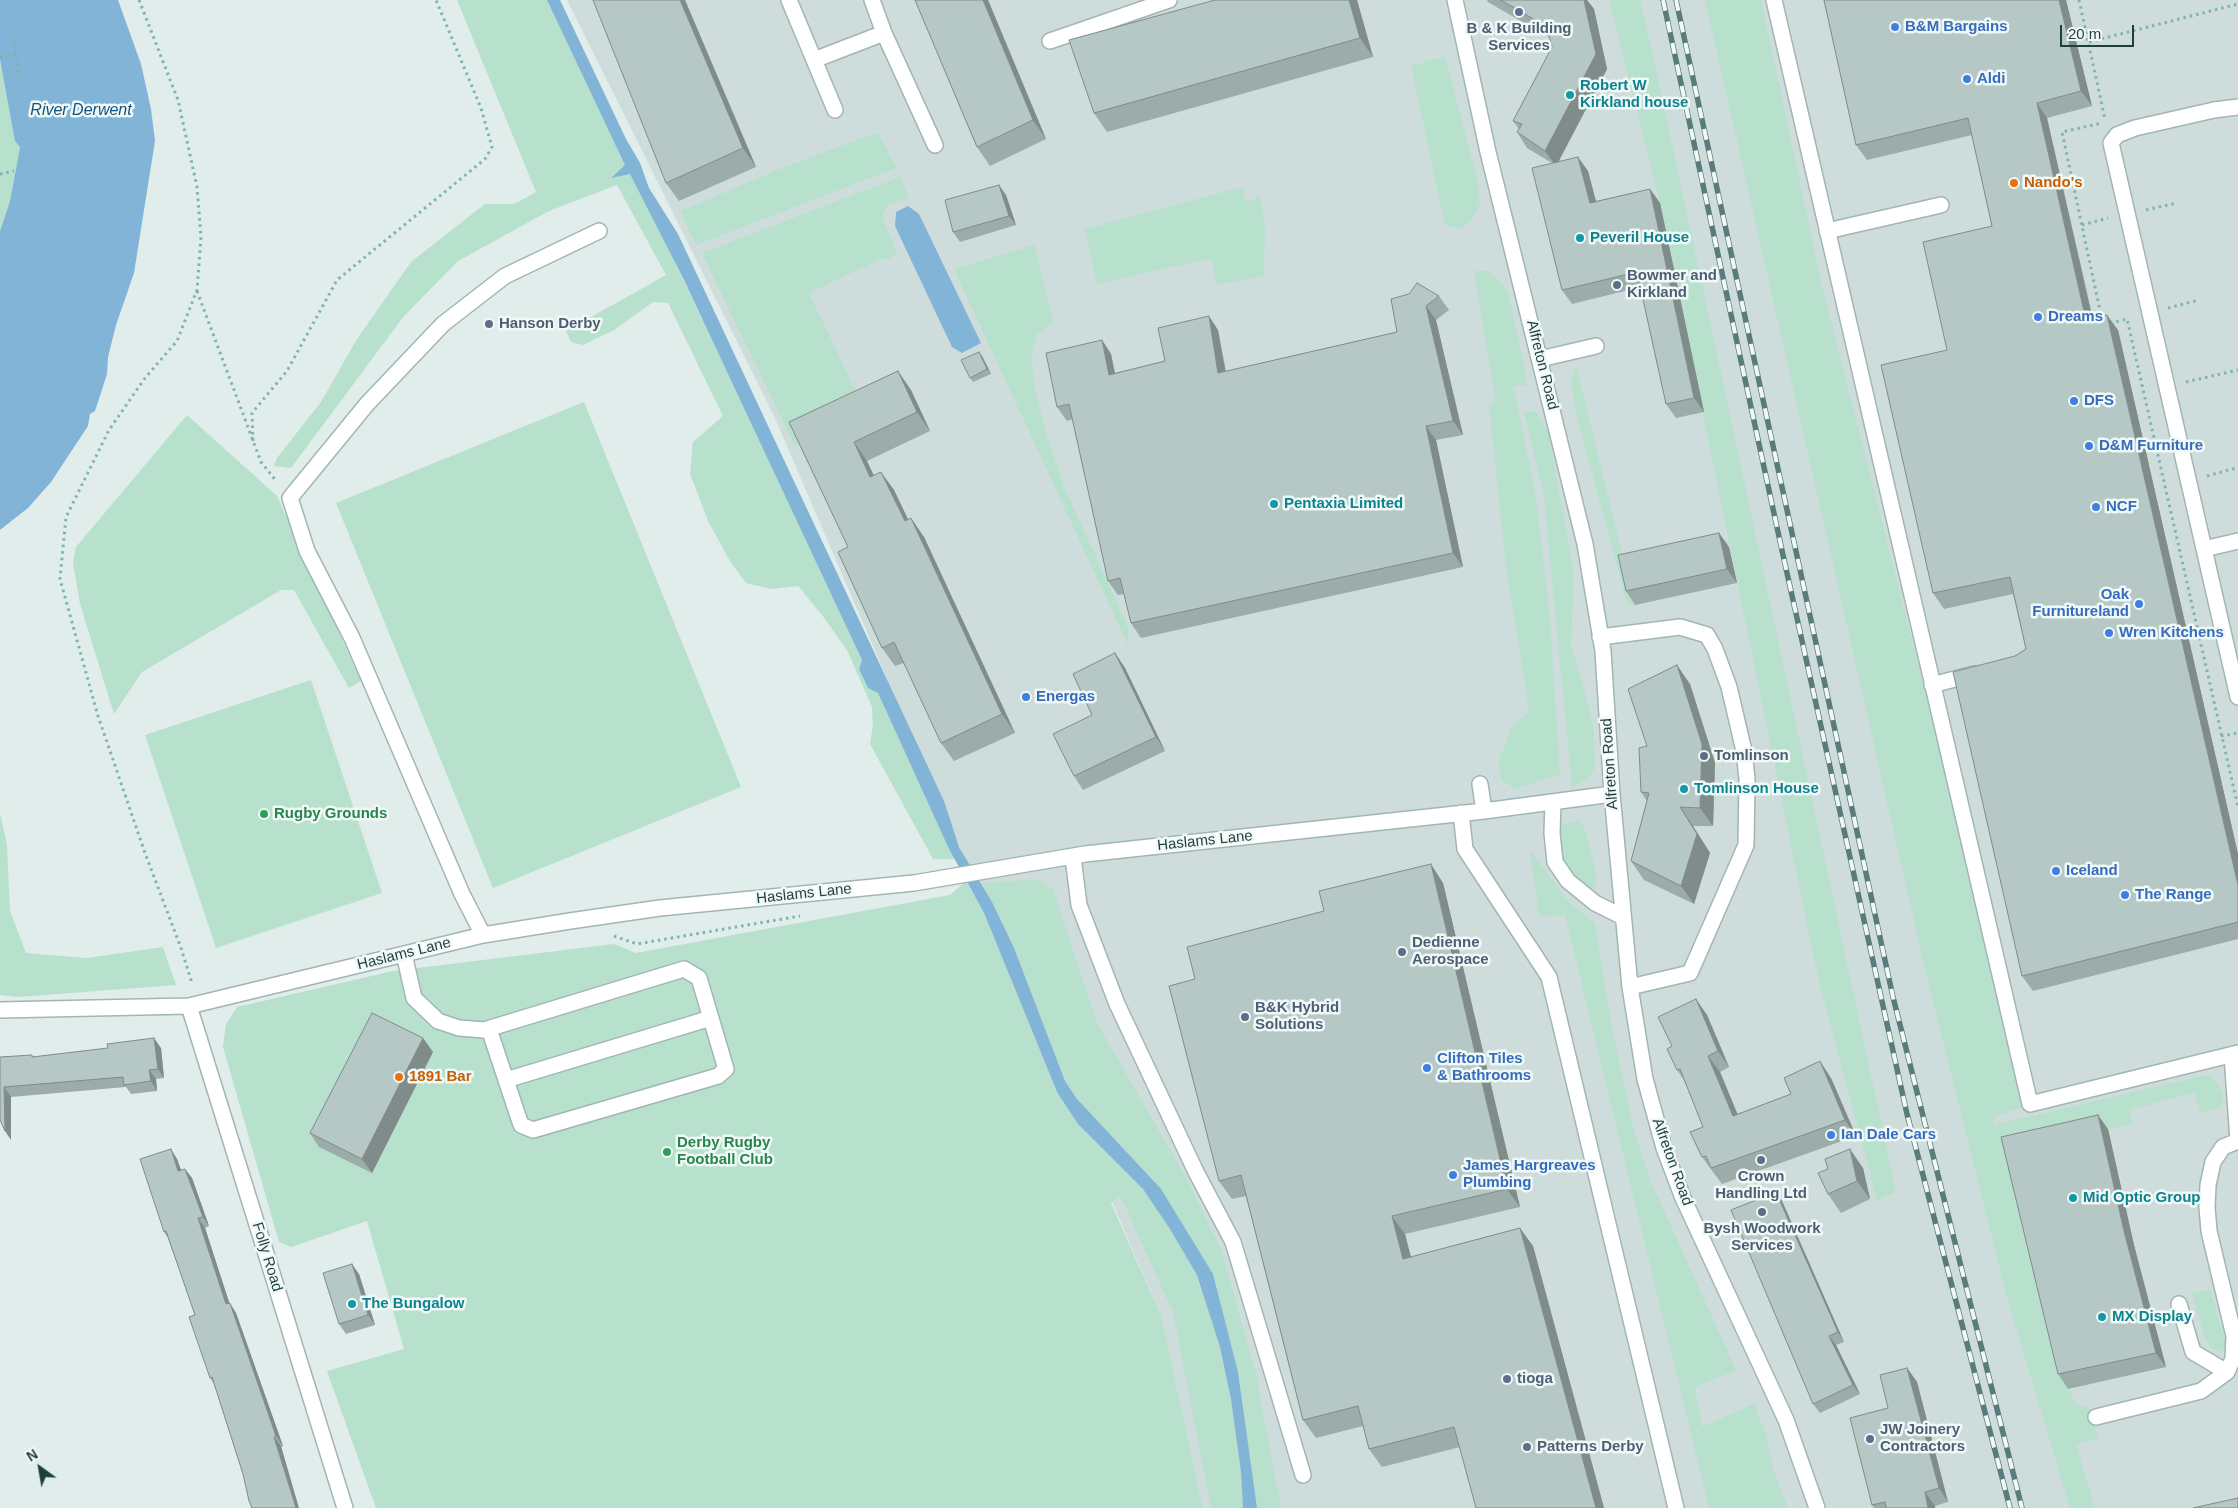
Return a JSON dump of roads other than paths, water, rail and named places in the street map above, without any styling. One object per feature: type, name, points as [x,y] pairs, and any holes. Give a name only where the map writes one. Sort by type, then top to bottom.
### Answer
[{"type":"street","points":[[789,0],[835,110]]},
{"type":"street","points":[[872,0],[884,33],[935,145]]},
{"type":"street","points":[[1050,41],[1168,0]]},
{"type":"street","name":"Alfreton Road","points":[[1455,0],[1488,152],[1585,544],[1600,637],[1630,987],[1645,1079],[1664,1148],[1683,1198],[1786,1420],[1817,1508]]},
{"type":"street","points":[[1774,0],[2030,1104],[2235,1054],[2238,1142],[2223,1147],[2213,1162],[2208,1185],[2207,1207],[2210,1239],[2234,1336],[2233,1359],[2226,1372],[2201,1390],[2096,1417]]},
{"type":"street","points":[[814,60],[884,33]]},
{"type":"street","points":[[2238,107],[2214,110],[2135,128],[2117,135],[2111,143],[2238,697]]},
{"type":"street","points":[[1827,231],[1941,205]]},
{"type":"street","points":[[483,934],[462,894],[352,638],[307,551],[290,498],[367,404],[443,324],[505,276],[599,231]]},
{"type":"street","points":[[1540,358],[1596,346]]},
{"type":"street","points":[[2204,549],[2238,541]]},
{"type":"street","points":[[1600,637],[1680,627],[1706,635],[1715,649],[1729,687],[1744,751],[1747,779],[1746,845],[1690,973],[1630,987]]},
{"type":"street","points":[[1932,685],[1987,671]]},
{"type":"street","points":[[1480,784],[1484,811]]},
{"type":"street","name":"Haslams Lane","points":[[0,1010],[189,1006],[483,934],[660,908],[914,883],[1086,854],[1484,811],[1612,794]]},
{"type":"street","points":[[1553,802],[1552,833],[1555,862],[1568,881],[1595,903],[1623,917]]},
{"type":"street","points":[[1461,813],[1465,849],[1549,977],[1676,1508]]},
{"type":"street","points":[[1072,857],[1079,905],[1117,1004],[1196,1172],[1233,1242],[1303,1475]]},
{"type":"street","points":[[404,954],[414,998],[438,1021],[460,1028],[489,1029],[684,969],[699,978],[726,1069],[718,1076],[533,1130],[520,1125],[489,1029]]},
{"type":"street","name":"Folly Road","points":[[189,1006],[345,1508]]},
{"type":"street","points":[[506,1080],[711,1018]]},
{"type":"street","points":[[2179,1304],[2193,1352],[2226,1372]]},
{"type":"water","name":"River Derwent","points":[[0,0],[118,0],[141,64],[151,109],[155,141],[134,273],[116,325],[108,357],[107,374],[95,411],[90,414],[88,426],[51,482],[28,508],[0,530],[0,231],[10,201],[20,147],[15,141],[0,59]]},
{"type":"water","points":[[547,0],[560,0],[626,139],[640,163],[649,188],[678,234],[944,801],[959,847],[992,902],[1014,948],[1065,1081],[1077,1099],[1161,1189],[1213,1274],[1238,1372],[1257,1508],[1243,1508],[1241,1472],[1231,1399],[1220,1347],[1197,1275],[1170,1229],[1143,1189],[1078,1124],[1057,1092],[984,913],[949,849],[878,693],[868,688],[859,669],[862,660],[684,280],[630,174],[611,178],[625,165]]},
{"type":"water","points":[[908,206],[919,214],[981,343],[962,353],[952,347],[895,226],[896,212]]},
{"type":"railway","points":[[1663,0],[1783,555],[1907,1114],[2010,1508]]},
{"type":"railway","points":[[1676,0],[1893,997],[2022,1508]]},
{"type":"place","name":"B & K Building Services","points":[[1519,12]]},
{"type":"place","name":"B&M Bargains","points":[[1895,27]]},
{"type":"place","name":"Aldi","points":[[1967,79]]},
{"type":"place","name":"Robert W Kirkland house","points":[[1570,95]]},
{"type":"place","name":"Nando's","points":[[2014,183]]},
{"type":"place","name":"Peveril House","points":[[1580,238]]},
{"type":"place","name":"Bowmer and Kirkland","points":[[1617,285]]},
{"type":"place","name":"Dreams","points":[[2038,317]]},
{"type":"place","name":"Hanson Derby","points":[[489,324]]},
{"type":"place","name":"DFS","points":[[2074,401]]},
{"type":"place","name":"D&M Furniture","points":[[2089,446]]},
{"type":"place","name":"Pentaxia Limited","points":[[1274,504]]},
{"type":"place","name":"NCF","points":[[2096,507]]},
{"type":"place","name":"Oak Furnitureland","points":[[2139,604]]},
{"type":"place","name":"Wren Kitchens","points":[[2109,633]]},
{"type":"place","name":"Energas","points":[[1026,697]]},
{"type":"place","name":"Tomlinson","points":[[1704,756]]},
{"type":"place","name":"Tomlinson House","points":[[1684,789]]},
{"type":"place","name":"Rugby Grounds","points":[[264,814]]},
{"type":"place","name":"Iceland","points":[[2056,871]]},
{"type":"place","name":"The Range","points":[[2125,895]]},
{"type":"place","name":"Dedienne Aerospace","points":[[1402,952]]},
{"type":"place","name":"B&K Hybrid Solutions","points":[[1245,1017]]},
{"type":"place","name":"Clifton Tiles & Bathrooms","points":[[1427,1068]]},
{"type":"place","name":"1891 Bar","points":[[399,1077]]},
{"type":"place","name":"Ian Dale Cars","points":[[1831,1135]]},
{"type":"place","name":"Derby Rugby Football Club","points":[[667,1152]]},
{"type":"place","name":"Crown Handling Ltd","points":[[1761,1160]]},
{"type":"place","name":"James Hargreaves Plumbing","points":[[1453,1175]]},
{"type":"place","name":"Mid Optic Group","points":[[2073,1198]]},
{"type":"place","name":"Bysh Woodwork Services","points":[[1762,1212]]},
{"type":"place","name":"The Bungalow","points":[[352,1304]]},
{"type":"place","name":"MX Display","points":[[2102,1317]]},
{"type":"place","name":"tioga","points":[[1507,1379]]},
{"type":"place","name":"JW Joinery Contractors","points":[[1870,1439]]},
{"type":"place","name":"Patterns Derby","points":[[1527,1447]]}]
